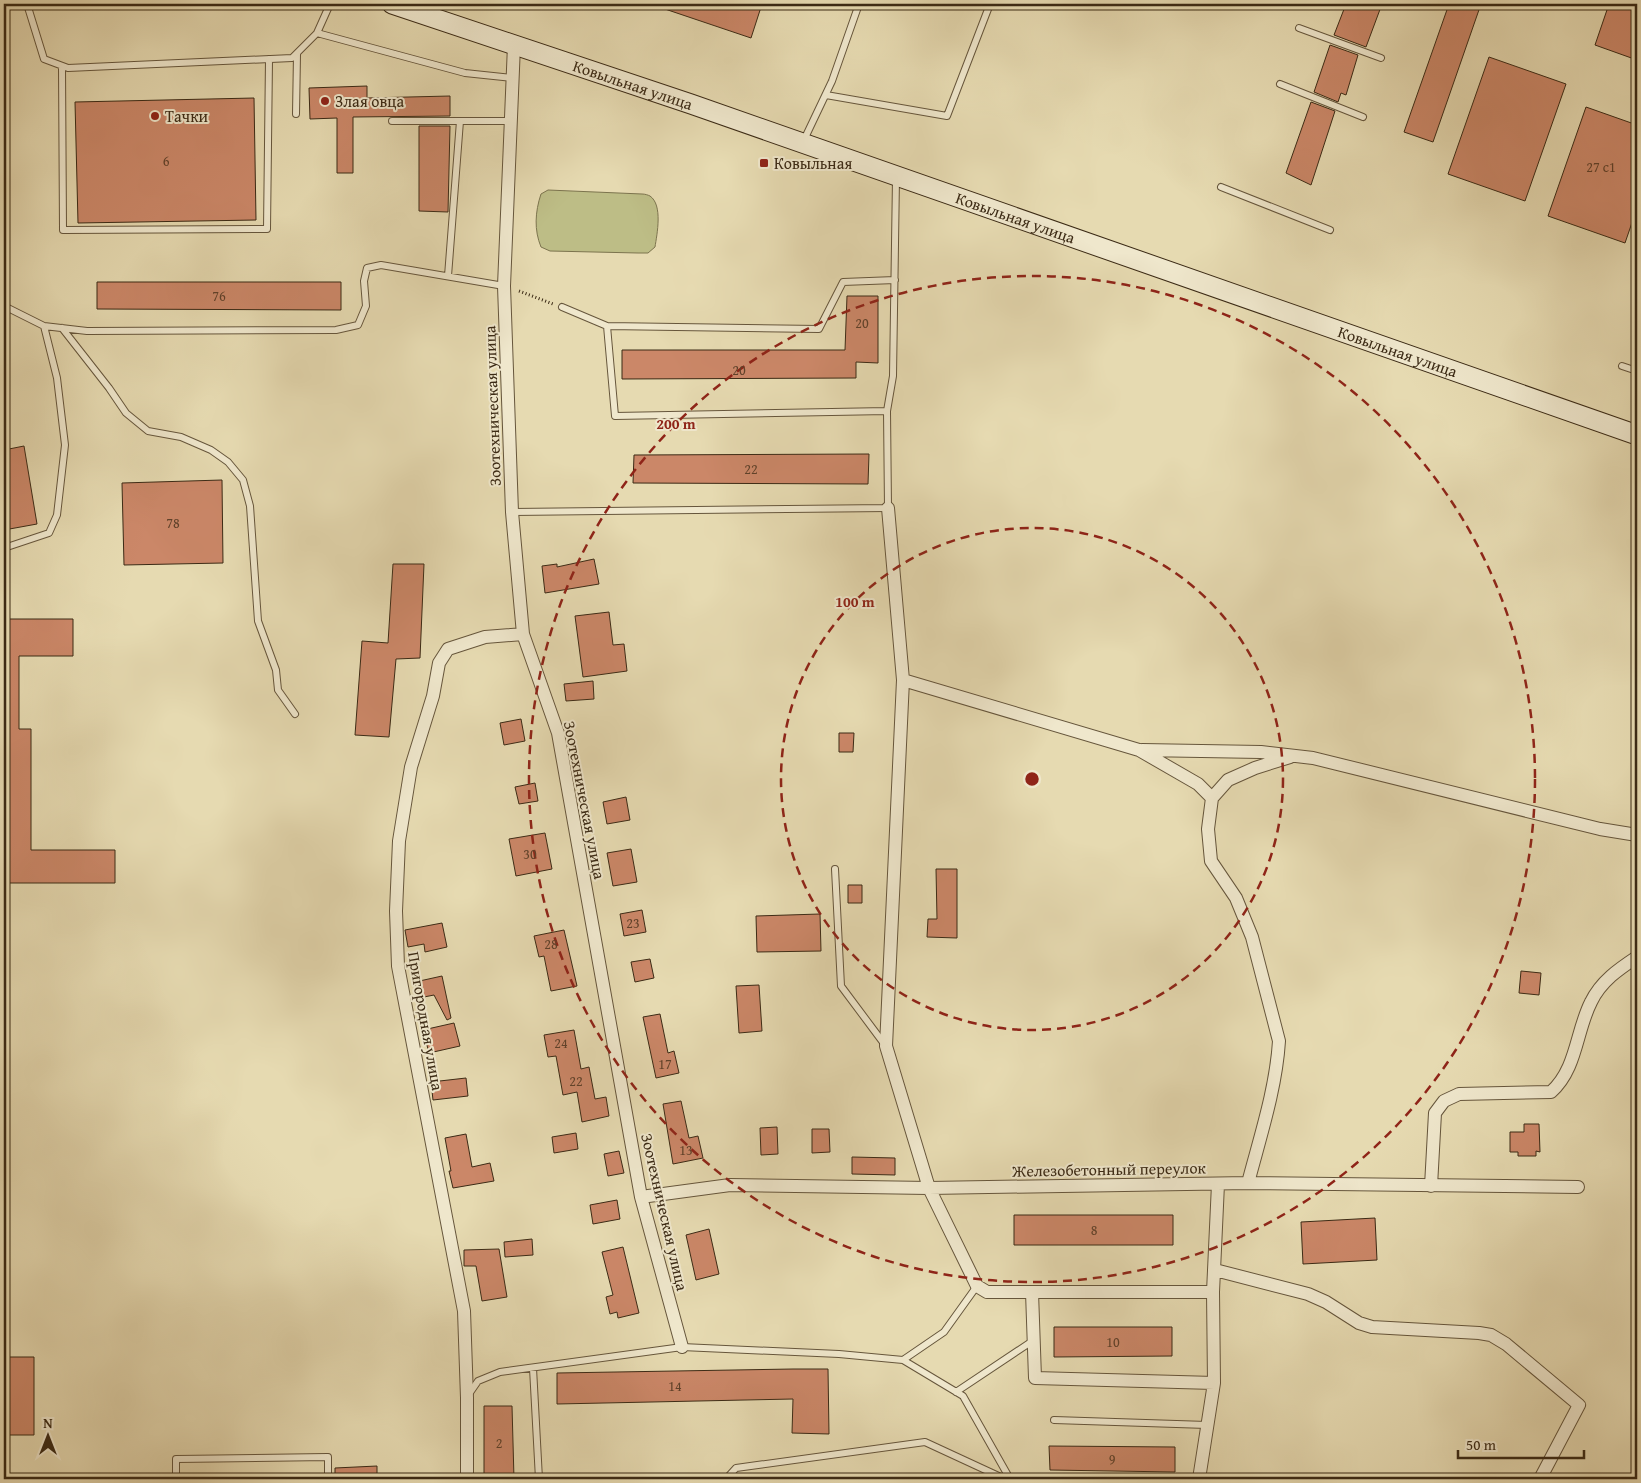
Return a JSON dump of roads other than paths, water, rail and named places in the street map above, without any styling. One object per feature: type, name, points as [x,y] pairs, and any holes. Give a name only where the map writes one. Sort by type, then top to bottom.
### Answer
[{"type":"main road","name":"Ковыльная улица","points":[[392,4],[802,143],[1637,436]]},
{"type":"street","name":"Зоотехническая улица","points":[[514,44],[504,286],[512,512],[523,634],[558,734],[641,1197],[682,1348]]},
{"type":"street","points":[[888,508],[903,680],[886,1046],[929,1188],[977,1286],[987,1292],[1213,1292]]},
{"type":"street","name":"Пригородная улица","points":[[466,1479],[467,1398],[464,1311],[398,966],[396,911],[399,841],[411,767],[433,696],[439,663],[448,649],[485,637],[523,634]]},
{"type":"street","points":[[903,680],[1139,750],[1198,784],[1212,798]]},
{"type":"street","points":[[1139,750],[1261,752],[1313,758],[1600,828],[1637,835]]},
{"type":"street","points":[[1248,1183],[1278,1059],[1278,1041],[1252,937],[1236,898],[1211,861],[1208,828],[1212,798],[1228,780],[1256,768],[1295,756]]},
{"type":"street","points":[[1431,1186],[1435,1113],[1444,1101],[1459,1094],[1552,1092],[1560,1084],[1567,1071],[1591,1001],[1611,974],[1637,958]]},
{"type":"street","name":"Железобетонный переулок","points":[[641,1197],[730,1185],[929,1188],[1248,1183],[1578,1187]]},
{"type":"street","points":[[1200,1479],[1214,1383],[1213,1292],[1218,1184]]},
{"type":"street","points":[[1215,1270],[1308,1294],[1326,1302],[1359,1323],[1372,1327],[1479,1333],[1491,1335],[1506,1344],[1579,1405],[1540,1479]]},
{"type":"street","points":[[1032,1292],[1036,1378],[1214,1383]]},
{"type":"lane","points":[[27,4],[44,59],[68,68],[292,58],[318,33],[330,4]]},
{"type":"lane","points":[[802,143],[832,81],[859,4]]},
{"type":"lane","points":[[826,95],[947,116],[990,4]]},
{"type":"lane","points":[[1299,28],[1381,58]]},
{"type":"lane","points":[[318,33],[465,73],[512,78]]},
{"type":"lane","points":[[296,114],[297,54]]},
{"type":"lane","points":[[62,66],[63,230],[267,229],[269,59]]},
{"type":"lane","points":[[1280,84],[1363,117]]},
{"type":"lane","points":[[392,121],[511,121]]},
{"type":"lane","points":[[448,276],[460,121]]},
{"type":"lane","points":[[512,512],[888,508],[887,411],[893,376],[896,176]]},
{"type":"lane","points":[[1221,187],[1330,230]]},
{"type":"lane","points":[[4,306],[44,326],[87,330],[336,330],[358,325],[366,306],[364,281],[367,268],[381,265],[504,286]]},
{"type":"lane","points":[[562,307],[607,326],[820,329],[843,282],[895,280]]},
{"type":"lane","points":[[4,548],[49,533],[57,514],[65,445],[57,378],[44,326]]},
{"type":"lane","points":[[607,326],[615,416],[887,411]]},
{"type":"lane","points":[[62,328],[126,413],[148,431],[181,437],[211,450],[228,462],[243,480],[250,506],[258,621],[276,670],[278,690],[295,714]]},
{"type":"lane","points":[[1622,366],[1637,371]]},
{"type":"lane","points":[[835,869],[841,986],[886,1046]]},
{"type":"lane","points":[[903,1360],[944,1332],[977,1286]]},
{"type":"lane","points":[[956,1392],[1034,1340]]},
{"type":"lane","points":[[467,1398],[478,1381],[500,1372],[682,1348],[839,1354],[903,1360],[963,1396],[1010,1479]]},
{"type":"lane","points":[[533,1368],[539,1479]]},
{"type":"lane","points":[[1054,1420],[1207,1425]]},
{"type":"lane","points":[[726,1479],[736,1468],[925,1442],[1005,1479]]},
{"type":"lane","points":[[176,1479],[176,1459],[328,1457],[328,1479]]},
{"type":"place","name":"Злая овца","points":[[325,101]]},
{"type":"place","name":"Тачки","points":[[155,116]]},
{"type":"place","name":"Ковыльная","points":[[764,163]]}]
